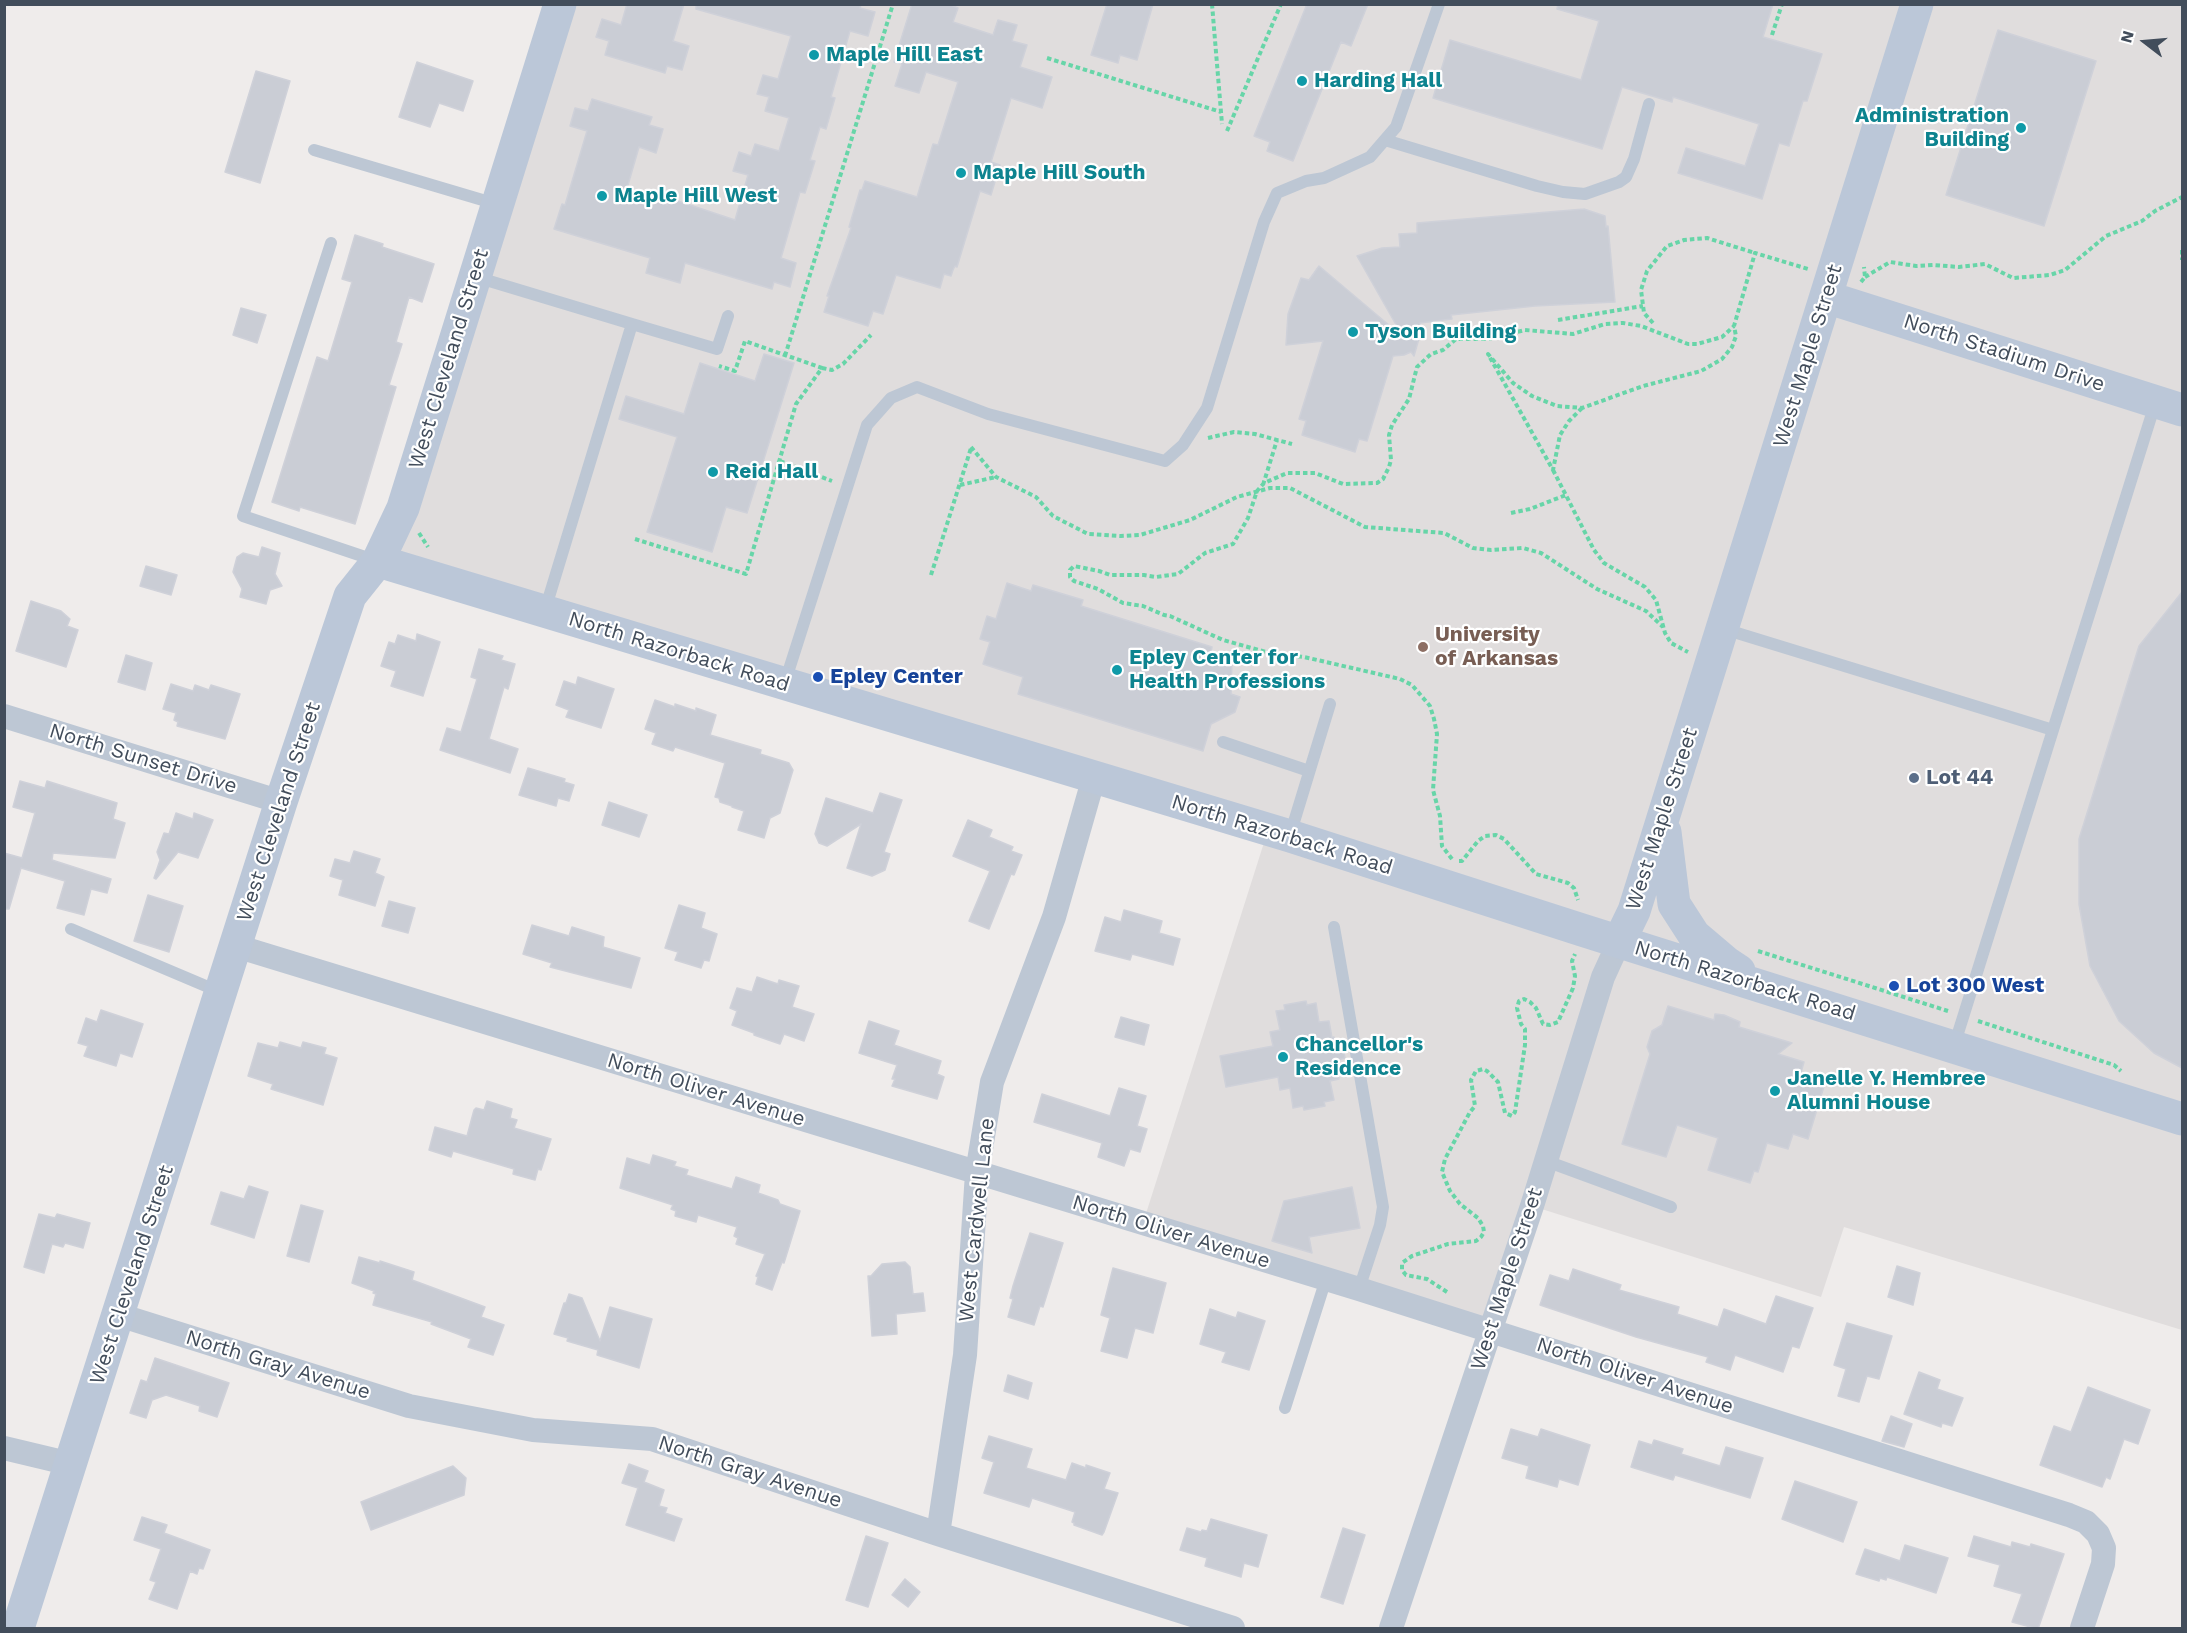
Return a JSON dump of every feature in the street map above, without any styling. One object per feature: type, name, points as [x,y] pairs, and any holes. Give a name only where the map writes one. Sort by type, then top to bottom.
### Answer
[{"type":"street","name":"West Cleveland Street","points":[[18,1629],[281,802],[350,596],[378,561],[403,508],[560,4]]},
{"type":"street","name":"West Maple Street","points":[[1391,1629],[1546,1161],[1603,977],[1634,911],[1722,628],[1840,286],[1917,4]]},
{"type":"street","name":"North Stadium Drive","points":[[1840,286],[2169,405]]},
{"type":"street","name":"North Razorback Road","points":[[378,561],[1290,836],[2182,1119]]},
{"type":"street","name":"North Sunset Drive","points":[[4,716],[281,802]]},
{"type":"street","name":"West Cardwell Lane","points":[[938,1534],[964,1355],[977,1173],[992,1082],[1054,917],[1095,777]]},
{"type":"street","points":[[1664,817],[1674,904],[1694,935],[1727,963],[1769,989]]},
{"type":"street","name":"North Oliver Avenue","points":[[236,946],[1359,1289],[2069,1515],[2086,1522],[2098,1534],[2104,1548],[2103,1564],[2082,1629]]},
{"type":"street","name":"North Gray Avenue","points":[[119,1315],[409,1406],[533,1430],[652,1439],[1233,1629]]},
{"type":"street","points":[[4,1448],[71,1464]]},
{"type":"lane","points":[[784,683],[867,424],[891,398],[917,387],[988,414],[1166,461],[1184,445],[1207,408],[1264,222],[1278,193],[1306,181],[1324,178],[1370,157],[1385,140],[1396,127],[1439,4]]},
{"type":"lane","points":[[1385,140],[1537,186],[1585,194],[1619,182],[1626,177],[1634,159],[1649,104]]},
{"type":"lane","points":[[314,150],[497,205]]},
{"type":"lane","points":[[331,243],[243,516],[378,561]]},
{"type":"lane","points":[[474,277],[717,349],[728,316]]},
{"type":"lane","points":[[544,611],[632,324]]},
{"type":"lane","points":[[1953,1047],[2053,730],[2169,405]]},
{"type":"lane","points":[[1722,628],[2053,730]]},
{"type":"lane","points":[[1290,836],[1330,704]]},
{"type":"lane","points":[[1223,742],[1309,771]]},
{"type":"lane","points":[[1334,927],[1383,1207],[1380,1225],[1359,1289]]},
{"type":"lane","points":[[71,929],[221,992]]},
{"type":"lane","points":[[1546,1161],[1671,1207]]},
{"type":"lane","points":[[1285,1408],[1326,1279]]},
{"type":"path","points":[[785,356],[893,4]]},
{"type":"path","points":[[1212,4],[1222,124]]},
{"type":"path","points":[[1227,130],[1281,4]]},
{"type":"path","points":[[1772,35],[1782,4]]},
{"type":"path","points":[[1047,58],[1221,112]]},
{"type":"path","points":[[1865,277],[1890,262],[1916,266],[1959,267],[1985,264],[2013,278],[2050,275],[2065,270],[2106,236],[2142,221],[2155,211],[2182,197]]},
{"type":"path","points":[[1653,323],[1644,313],[1641,290],[1647,272],[1667,246],[1684,240],[1707,238],[1755,253],[1840,286]]},
{"type":"path","points":[[2182,250],[2182,260]]},
{"type":"path","points":[[1713,660],[1687,652],[1671,643],[1663,627],[1656,600],[1645,587],[1604,563],[1593,550],[1553,470],[1488,354],[1513,382],[1532,396],[1557,406],[1582,408],[1643,386],[1701,371],[1722,359],[1732,347],[1736,336],[1734,327],[1755,253]]},
{"type":"path","points":[[1557,320],[1643,306]]},
{"type":"path","points":[[1264,483],[1287,472],[1305,471],[1343,483],[1370,485],[1383,479],[1391,460],[1389,435],[1392,425],[1409,399],[1417,367],[1431,354],[1443,350],[1456,339],[1488,339],[1526,330],[1574,334],[1605,324],[1623,323],[1641,326],[1688,344],[1697,344],[1722,337],[1734,327]]},
{"type":"path","points":[[712,365],[735,371],[745,341],[832,370],[843,364],[871,335]]},
{"type":"path","points":[[634,539],[746,574],[796,404],[822,368]]},
{"type":"path","points":[[1553,470],[1560,435],[1569,421],[1582,408]]},
{"type":"path","points":[[1206,438],[1234,432],[1254,434],[1292,444]]},
{"type":"path","points":[[1277,440],[1264,483],[1233,544],[1205,553],[1178,574],[1156,577],[1110,575],[1099,570],[1074,566],[1070,570],[1070,577],[1074,581],[1098,589],[1123,603],[1143,606],[1223,640],[1273,654],[1305,657],[1400,679],[1412,685],[1430,706],[1434,719],[1437,734],[1433,790],[1440,816],[1442,846],[1447,854],[1453,860],[1462,861],[1478,841],[1485,836],[1496,835],[1504,839],[1536,874],[1568,883],[1574,888],[1581,911]]},
{"type":"path","points":[[931,575],[971,447],[996,477],[1036,497],[1053,516],[1088,534],[1140,535],[1190,520],[1237,497],[1259,491],[1290,488],[1365,527],[1444,533],[1473,548],[1491,550],[1523,548],[1541,553],[1598,589],[1646,611],[1663,627]]},
{"type":"path","points":[[780,461],[828,480]]},
{"type":"path","points":[[959,485],[996,477]]},
{"type":"path","points":[[1511,513],[1530,509],[1566,495]]},
{"type":"path","points":[[416,526],[424,543],[434,553]]},
{"type":"path","points":[[1749,949],[2114,1065],[2126,1075]]},
{"type":"path","points":[[1458,1320],[1462,1301],[1427,1279],[1406,1275],[1402,1269],[1402,1263],[1412,1256],[1448,1244],[1476,1241],[1484,1232],[1478,1218],[1460,1204],[1450,1191],[1442,1172],[1445,1159],[1475,1106],[1471,1080],[1476,1071],[1483,1069],[1487,1071],[1498,1082],[1505,1113],[1512,1116],[1515,1112],[1526,1045],[1525,1029],[1521,1024],[1517,1008],[1519,1001],[1524,999],[1530,1002],[1536,1008],[1543,1024],[1550,1025],[1558,1022],[1573,988],[1575,976],[1572,961],[1576,950]]},
{"type":"shaded area","name":"University of Arkansas","points":[[560,5],[2182,5],[2182,1330],[1844,1227],[1821,1297],[1532,1206],[1491,1330],[1143,1223],[1268,830],[378,561]]},
{"type":"building","points":[[627,4],[684,4],[673,41],[689,46],[682,70],[667,66],[665,73],[605,55],[609,41],[596,37],[602,19],[621,25]]},
{"type":"building","name":"Maple Hill West","points":[[696,4],[861,4],[860,8],[875,12],[868,36],[850,31],[831,97],[835,98],[826,129],[820,127],[810,160],[815,161],[805,193],[800,192],[781,258],[796,263],[790,287],[774,282],[772,289],[685,263],[680,283],[646,273],[650,258],[554,229],[562,204],[565,205],[587,131],[570,126],[575,108],[588,111],[592,99],[652,117],[649,125],[663,129],[656,153],[639,147],[626,192],[667,205],[669,198],[735,220],[748,175],[733,171],[739,152],[751,156],[755,144],[779,151],[789,118],[765,111],[769,97],[757,94],[763,75],[778,79],[791,36],[696,9]]},
{"type":"building","name":"Maple Hill South","points":[[912,4],[949,4],[958,8],[953,22],[993,35],[998,20],[1017,25],[1012,41],[1027,45],[1020,67],[1052,77],[1042,108],[1011,98],[991,162],[1000,165],[991,195],[980,191],[957,267],[955,266],[951,276],[944,274],[940,288],[896,275],[883,314],[873,311],[868,326],[824,312],[829,296],[827,296],[851,228],[849,227],[860,190],[865,181],[917,197],[933,144],[938,145],[958,82],[926,72],[919,93],[895,86],[902,64],[894,62]]},
{"type":"building","points":[[1107,4],[1153,4],[1137,60],[1120,55],[1118,63],[1091,55]]},
{"type":"building","name":"Harding Hall","points":[[1307,4],[1368,4],[1351,46],[1341,42],[1293,161],[1267,151],[1270,142],[1254,136]]},
{"type":"building","points":[[1558,4],[1773,4],[1763,37],[1822,54],[1807,101],[1803,101],[1789,146],[1779,143],[1762,199],[1678,173],[1686,148],[1745,166],[1759,124],[1673,97],[1672,102],[1622,87],[1602,149],[1433,98],[1450,40],[1581,80],[1599,21],[1557,9]]},
{"type":"building","name":"Administration Building","points":[[1998,30],[2096,61],[2044,226],[1946,195]]},
{"type":"building","points":[[417,62],[473,81],[463,111],[439,103],[430,127],[399,117]]},
{"type":"building","points":[[256,71],[290,81],[260,183],[225,172]]},
{"type":"building","name":"Tyson Building","points":[[1584,209],[1605,216],[1606,227],[1608,226],[1615,302],[1535,306],[1451,315],[1452,319],[1420,323],[1420,335],[1414,356],[1411,352],[1393,356],[1367,441],[1359,439],[1355,452],[1302,435],[1306,421],[1299,419],[1323,341],[1286,345],[1288,314],[1301,278],[1309,280],[1319,266],[1403,337],[1357,256],[1382,248],[1400,247],[1399,234],[1417,233],[1417,223]]},
{"type":"building","points":[[355,235],[383,244],[382,247],[434,264],[422,302],[409,297],[396,342],[402,344],[389,385],[396,387],[355,524],[300,507],[299,511],[272,502],[317,357],[328,361],[352,282],[342,279]]},
{"type":"building","points":[[241,308],[266,315],[257,343],[233,335]]},
{"type":"building","name":"Reid Hall","points":[[764,354],[794,363],[747,513],[726,507],[712,552],[647,532],[677,437],[619,419],[626,396],[684,414],[700,363],[755,381]]},
{"type":"building","points":[[262,547],[280,553],[275,574],[282,586],[270,590],[266,604],[240,597],[242,589],[233,572],[237,557],[243,553],[259,557]]},
{"type":"building","points":[[146,566],[177,575],[171,595],[140,586]]},
{"type":"building","name":"Epley Center for Health Professions","points":[[1007,583],[1031,591],[1033,585],[1083,600],[1081,606],[1212,647],[1211,652],[1232,658],[1231,694],[1240,697],[1235,712],[1211,724],[1203,751],[1018,694],[1023,677],[983,664],[990,642],[980,639],[987,616],[996,619]]},
{"type":"building","points":[[2182,592],[2182,1068],[2154,1053],[2119,1021],[2090,966],[2079,904],[2079,839],[2139,646]]},
{"type":"building","points":[[31,601],[61,611],[70,619],[67,626],[78,630],[66,667],[16,651]]},
{"type":"building","points":[[417,634],[440,642],[423,696],[391,686],[396,671],[381,666],[389,642],[395,644],[398,635],[416,641]]},
{"type":"building","points":[[479,649],[503,656],[501,660],[515,664],[508,689],[504,687],[489,739],[518,749],[510,773],[440,750],[447,728],[461,732],[477,679],[471,677]]},
{"type":"building","points":[[126,655],[152,663],[145,690],[118,682]]},
{"type":"building","points":[[578,677],[614,689],[601,728],[566,717],[569,710],[556,705],[564,681],[576,685]]},
{"type":"building","points":[[171,684],[193,691],[195,685],[209,690],[211,685],[240,694],[225,739],[177,726],[178,722],[174,720],[176,713],[163,709]]},
{"type":"building","points":[[655,700],[675,707],[675,704],[696,711],[696,708],[716,715],[710,735],[761,750],[760,754],[789,763],[793,770],[780,813],[770,818],[764,838],[738,830],[744,811],[720,802],[719,798],[715,797],[725,763],[675,747],[673,751],[652,744],[656,733],[645,729]]},
{"type":"building","points":[[528,768],[565,779],[564,782],[574,785],[569,801],[558,798],[556,806],[519,795]]},
{"type":"building","points":[[20,781],[45,788],[47,781],[117,803],[113,819],[125,823],[115,858],[53,853],[52,860],[111,879],[107,893],[91,889],[84,915],[57,908],[65,881],[21,868],[9,909],[4,909],[4,853],[22,858],[35,813],[13,807]]},
{"type":"building","points":[[880,793],[902,800],[884,852],[890,854],[885,870],[872,876],[847,868],[861,824],[827,846],[819,843],[815,834],[826,798],[873,813]]},
{"type":"building","points":[[609,802],[647,815],[639,837],[602,825]]},
{"type":"building","points":[[176,813],[193,819],[194,813],[213,820],[198,858],[178,852],[156,879],[154,878],[160,860],[157,852],[164,833],[169,834]]},
{"type":"building","points":[[968,820],[992,830],[989,837],[1013,847],[1011,851],[1022,855],[1014,875],[1011,874],[989,929],[969,921],[990,871],[953,856]]},
{"type":"building","points":[[354,851],[380,859],[375,873],[384,877],[375,906],[339,895],[343,880],[330,876],[335,859],[350,863]]},
{"type":"building","points":[[148,895],[183,906],[169,952],[134,941]]},
{"type":"building","points":[[389,901],[415,908],[408,933],[382,926]]},
{"type":"building","points":[[679,905],[705,913],[701,928],[717,934],[709,961],[704,960],[701,968],[675,960],[678,952],[665,948]]},
{"type":"building","points":[[1124,910],[1162,921],[1159,933],[1180,939],[1173,965],[1132,954],[1130,960],[1095,951],[1105,917],[1121,922]]},
{"type":"building","points":[[532,925],[569,936],[572,927],[604,937],[603,947],[640,958],[631,988],[550,967],[552,963],[523,954]]},
{"type":"building","points":[[757,977],[778,984],[779,980],[799,986],[792,1007],[814,1014],[804,1041],[784,1034],[780,1044],[732,1025],[737,1011],[730,1008],[737,988],[752,992]]},
{"type":"building","name":"Chancellor's Residence","points":[[1306,1001],[1307,1005],[1316,1003],[1319,1022],[1329,1021],[1334,1041],[1342,1040],[1345,1058],[1337,1060],[1339,1079],[1330,1081],[1334,1100],[1324,1102],[1325,1106],[1304,1110],[1303,1106],[1293,1108],[1290,1088],[1280,1090],[1278,1077],[1226,1087],[1220,1056],[1273,1046],[1270,1032],[1280,1030],[1276,1011],[1285,1010],[1284,1005]]},
{"type":"building","name":"Janelle Y. Hembree Alumni House","points":[[1668,1006],[1714,1020],[1715,1014],[1724,1015],[1740,1022],[1739,1027],[1792,1043],[1778,1054],[1804,1062],[1800,1076],[1825,1083],[1808,1139],[1793,1134],[1788,1149],[1767,1143],[1758,1172],[1754,1171],[1750,1183],[1708,1170],[1718,1138],[1677,1125],[1666,1157],[1622,1144],[1650,1054],[1647,1047],[1652,1031],[1662,1025]]},
{"type":"building","points":[[101,1010],[143,1024],[132,1057],[120,1053],[116,1066],[84,1056],[88,1046],[78,1043],[86,1018],[97,1022]]},
{"type":"building","points":[[1121,1017],[1149,1025],[1144,1045],[1115,1037]]},
{"type":"building","points":[[869,1021],[899,1031],[894,1045],[941,1061],[937,1074],[944,1077],[937,1099],[892,1086],[897,1065],[859,1053]]},
{"type":"building","points":[[280,1042],[301,1048],[303,1042],[326,1048],[324,1054],[337,1058],[323,1105],[271,1089],[273,1084],[248,1076],[258,1043],[278,1048]]},
{"type":"building","points":[[1119,1088],[1146,1096],[1137,1126],[1147,1129],[1140,1152],[1130,1149],[1124,1166],[1098,1157],[1102,1143],[1034,1122],[1042,1094],[1110,1116]]},
{"type":"building","points":[[487,1101],[512,1109],[510,1118],[517,1120],[514,1128],[551,1139],[541,1170],[538,1169],[535,1180],[513,1174],[514,1169],[453,1151],[451,1157],[429,1150],[435,1127],[467,1136],[474,1110],[476,1108],[484,1110]]},
{"type":"building","points":[[653,1155],[676,1162],[674,1166],[688,1170],[686,1175],[732,1189],[736,1177],[760,1185],[758,1193],[800,1211],[784,1263],[782,1262],[772,1290],[756,1284],[758,1277],[756,1276],[765,1254],[736,1244],[738,1238],[734,1236],[737,1227],[698,1215],[696,1222],[675,1216],[676,1211],[671,1209],[673,1205],[620,1188],[627,1158],[650,1165]]},
{"type":"building","points":[[249,1186],[268,1192],[254,1238],[211,1224],[221,1192],[244,1199]]},
{"type":"building","points":[[1352,1187],[1360,1228],[1309,1237],[1312,1253],[1272,1241],[1284,1201]]},
{"type":"building","points":[[301,1205],[323,1211],[309,1262],[287,1256]]},
{"type":"building","points":[[39,1214],[55,1218],[57,1214],[90,1223],[83,1248],[65,1243],[63,1247],[52,1244],[44,1273],[24,1267]]},
{"type":"building","points":[[1030,1233],[1063,1243],[1043,1307],[1040,1306],[1034,1325],[1008,1317],[1013,1299],[1010,1298],[1013,1286]]},
{"type":"building","points":[[359,1257],[414,1272],[412,1280],[485,1307],[481,1317],[504,1325],[493,1355],[468,1347],[471,1339],[431,1324],[432,1322],[373,1305],[376,1294],[373,1293],[374,1291],[352,1283]]},
{"type":"building","points":[[905,1262],[910,1267],[913,1294],[923,1293],[925,1311],[896,1314],[897,1334],[872,1336],[868,1276],[871,1276],[882,1264]]},
{"type":"building","points":[[1897,1266],[1920,1273],[1913,1305],[1888,1297]]},
{"type":"building","points":[[1113,1268],[1166,1283],[1153,1333],[1135,1328],[1127,1358],[1101,1351],[1110,1318],[1101,1315]]},
{"type":"building","points":[[1573,1269],[1621,1285],[1619,1290],[1679,1307],[1677,1314],[1718,1327],[1724,1309],[1766,1324],[1776,1296],[1813,1308],[1799,1348],[1792,1346],[1783,1372],[1735,1355],[1730,1370],[1706,1362],[1708,1357],[1636,1337],[1540,1305],[1550,1275],[1569,1281]]},
{"type":"building","points":[[569,1294],[582,1298],[600,1341],[610,1307],[652,1319],[639,1368],[597,1355],[598,1350],[567,1341],[568,1338],[554,1334]]},
{"type":"building","points":[[1210,1309],[1236,1318],[1238,1312],[1265,1321],[1249,1370],[1222,1362],[1226,1352],[1200,1344]]},
{"type":"building","points":[[1847,1323],[1892,1336],[1879,1379],[1867,1376],[1859,1402],[1838,1396],[1846,1369],[1834,1365]]},
{"type":"building","points":[[155,1358],[229,1383],[217,1417],[199,1411],[200,1406],[166,1395],[152,1400],[146,1418],[130,1413],[141,1380],[147,1382]]},
{"type":"building","points":[[1919,1372],[1940,1380],[1937,1389],[1963,1398],[1952,1426],[1942,1423],[1941,1427],[1904,1414]]},
{"type":"building","points":[[1008,1375],[1032,1383],[1028,1399],[1004,1391]]},
{"type":"building","points":[[2088,1387],[2150,1410],[2138,1444],[2124,1439],[2110,1479],[2106,1477],[2102,1487],[2040,1465],[2054,1426],[2071,1432]]},
{"type":"building","points":[[1891,1416],[1912,1424],[1904,1447],[1882,1441]]},
{"type":"building","points":[[1511,1429],[1538,1437],[1541,1429],[1590,1445],[1578,1485],[1559,1479],[1557,1487],[1526,1478],[1529,1466],[1502,1458]]},
{"type":"building","points":[[989,1436],[1032,1449],[1026,1468],[1066,1480],[1072,1463],[1110,1473],[1104,1489],[1118,1493],[1102,1535],[1074,1525],[1072,1522],[1075,1512],[1032,1498],[1029,1507],[984,1493],[994,1462],[982,1458]]},
{"type":"building","points":[[1654,1440],[1683,1449],[1681,1454],[1720,1466],[1726,1447],[1763,1458],[1750,1498],[1675,1475],[1673,1480],[1631,1467],[1639,1441],[1652,1445]]},
{"type":"building","points":[[629,1464],[648,1471],[644,1482],[664,1490],[659,1506],[667,1508],[665,1513],[682,1519],[674,1541],[626,1525],[638,1488],[622,1483]]},
{"type":"building","points":[[453,1466],[466,1478],[464,1495],[371,1530],[361,1502]]},
{"type":"building","points":[[1795,1481],[1857,1502],[1843,1542],[1782,1519]]},
{"type":"building","points":[[142,1517],[167,1525],[164,1533],[210,1550],[203,1569],[199,1568],[197,1574],[190,1571],[177,1609],[149,1599],[156,1582],[150,1580],[161,1549],[134,1540]]},
{"type":"building","points":[[1211,1519],[1267,1535],[1258,1567],[1244,1563],[1241,1577],[1205,1566],[1207,1558],[1180,1550],[1187,1528],[1201,1532],[1202,1530],[1207,1531]]},
{"type":"building","points":[[1343,1528],[1365,1535],[1343,1604],[1321,1597]]},
{"type":"building","points":[[866,1536],[888,1543],[868,1607],[846,1600]]},
{"type":"building","points":[[1974,1536],[2011,1547],[2012,1542],[2030,1547],[2031,1544],[2064,1554],[2038,1629],[2012,1622],[2022,1594],[1994,1586],[2000,1565],[1968,1556]]},
{"type":"building","points":[[1905,1545],[1948,1558],[1936,1593],[1887,1577],[1886,1580],[1880,1578],[1879,1581],[1856,1574],[1865,1549],[1900,1561]]},
{"type":"building","points":[[905,1579],[920,1592],[908,1607],[892,1595]]},
{"type":"place","name":"Maple Hill East","points":[[814,55]]},
{"type":"place","name":"Harding Hall","points":[[1302,81]]},
{"type":"place","name":"Administration Building","points":[[2021,128]]},
{"type":"place","name":"Maple Hill South","points":[[961,173]]},
{"type":"place","name":"Maple Hill West","points":[[602,196]]},
{"type":"place","name":"Tyson Building","points":[[1353,332]]},
{"type":"place","name":"Reid Hall","points":[[713,472]]},
{"type":"place","name":"University of Arkansas","points":[[1423,647]]},
{"type":"place","name":"Epley Center for Health Professions","points":[[1117,670]]},
{"type":"place","name":"Epley Center","points":[[818,677]]},
{"type":"place","name":"Lot 44","points":[[1914,778]]},
{"type":"place","name":"Lot 300 West","points":[[1894,986]]},
{"type":"place","name":"Chancellor's Residence","points":[[1283,1057]]},
{"type":"place","name":"Janelle Y. Hembree Alumni House","points":[[1775,1091]]}]
